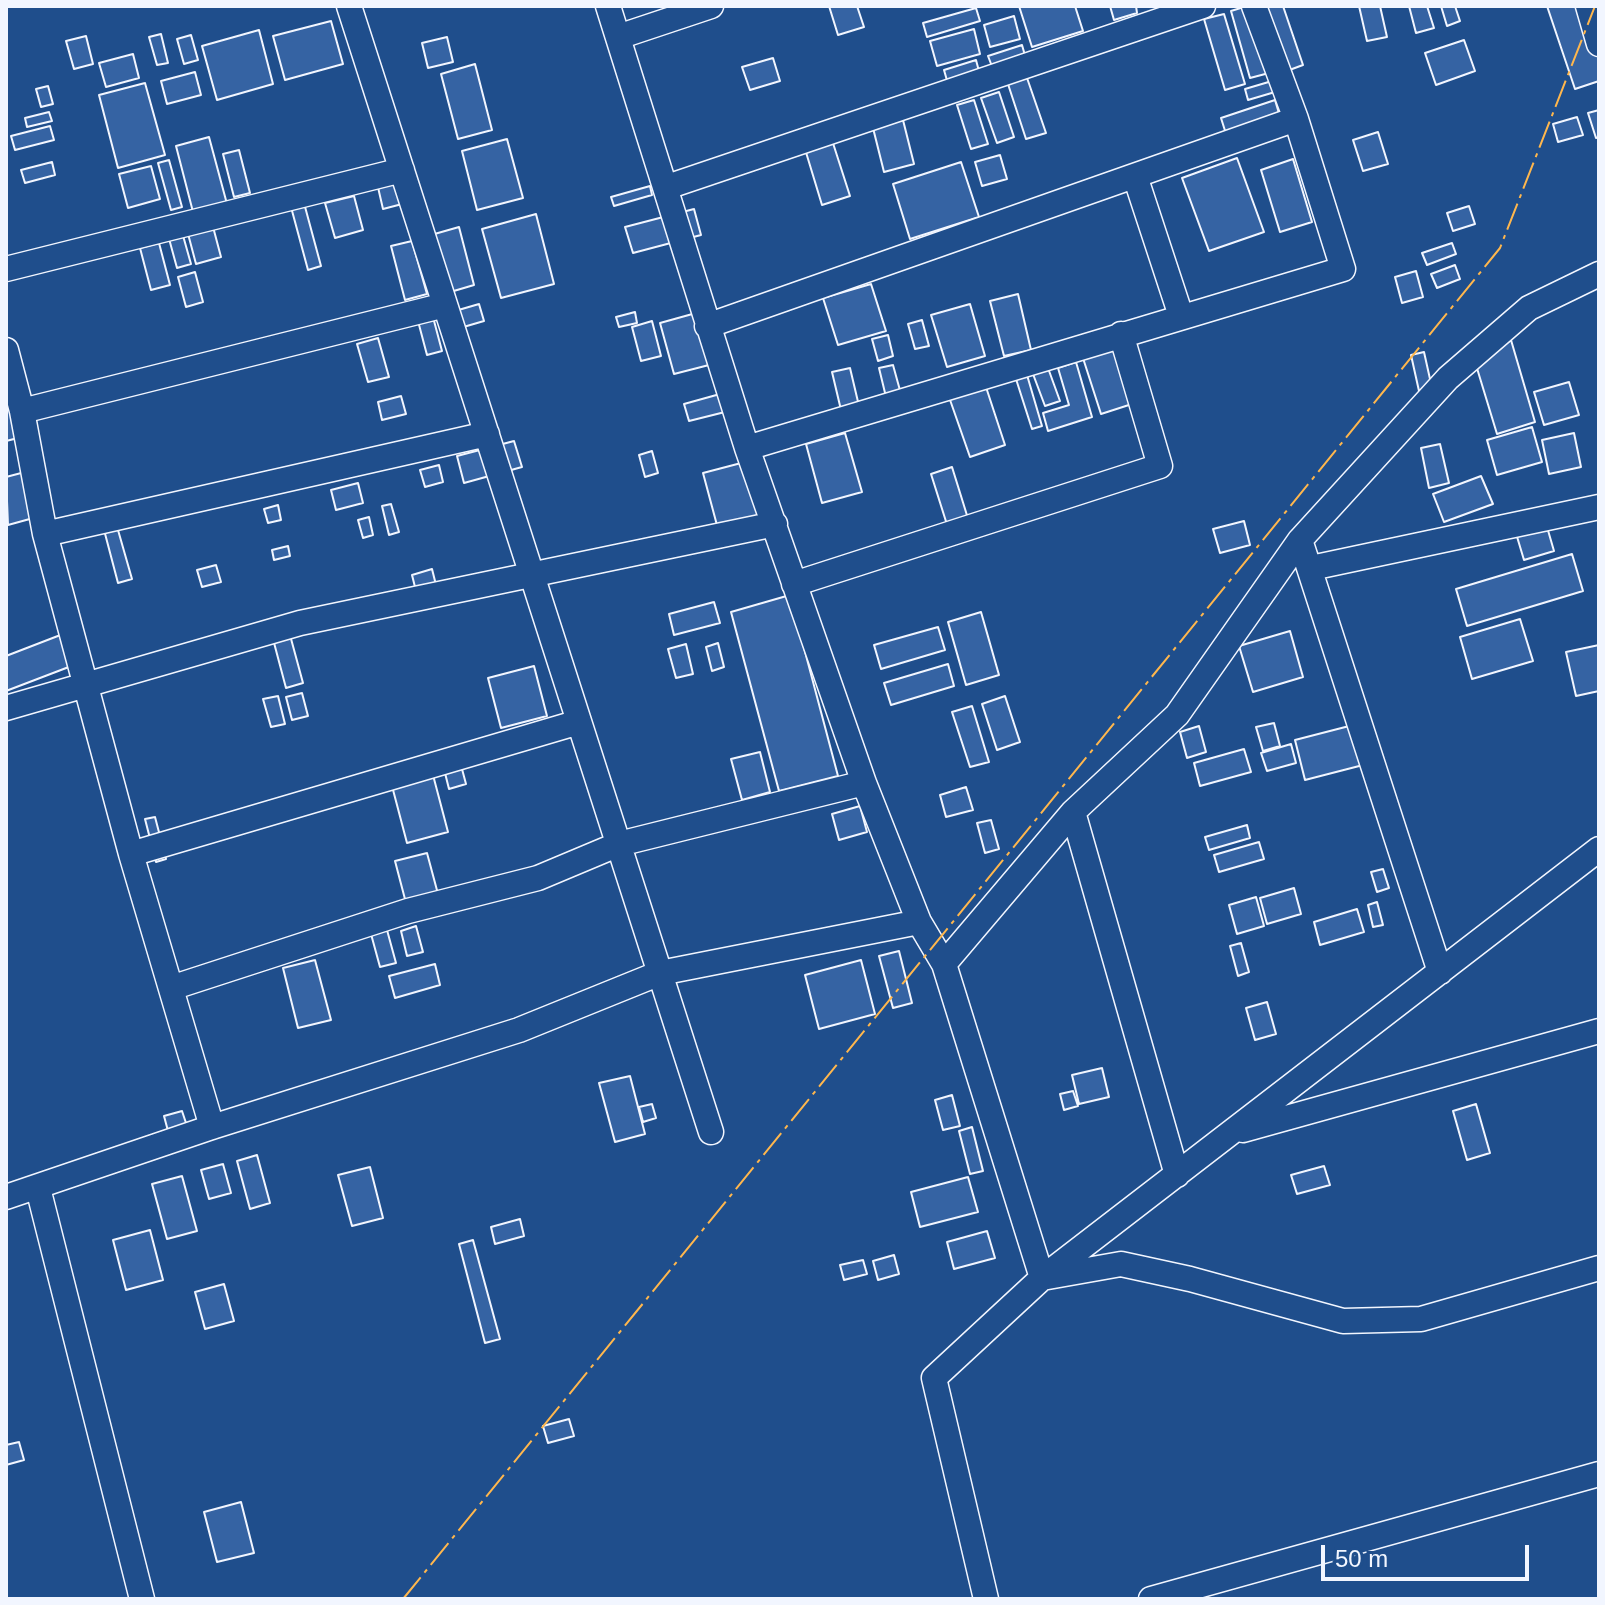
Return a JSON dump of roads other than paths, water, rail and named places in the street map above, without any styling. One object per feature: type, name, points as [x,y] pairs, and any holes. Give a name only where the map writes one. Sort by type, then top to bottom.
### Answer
[{"type":"street","points":[[349,6],[711,1132]]},
{"type":"street","points":[[608,6],[747,448],[864,783],[919,922],[944,964],[1042,1278]]},
{"type":"street","points":[[618,37],[711,6]]},
{"type":"street","points":[[667,187],[1203,6]]},
{"type":"street","points":[[747,448],[1343,269],[1296,119],[1254,6]]},
{"type":"street","points":[[1588,6],[1599,44]]},
{"type":"street","points":[[707,326],[1296,119]]},
{"type":"street","points":[[6,269],[402,170]]},
{"type":"street","points":[[1135,176],[1181,316]]},
{"type":"street","points":[[944,964],[1073,812],[1177,715],[1300,540],[1448,378],[1529,308],[1599,274]]},
{"type":"street","points":[[22,411],[445,305]]},
{"type":"street","points":[[794,584],[1160,466],[1121,334]]},
{"type":"street","points":[[6,350],[22,411],[45,534],[131,854],[212,1127]]},
{"type":"street","points":[[45,534],[487,434]]},
{"type":"street","points":[[1311,568],[1599,507]]},
{"type":"street","points":[[6,708],[87,682],[300,623],[775,524]]},
{"type":"street","points":[[1300,540],[1440,972]]},
{"type":"street","points":[[131,854],[579,722]]},
{"type":"street","points":[[171,988],[408,911],[538,878],[619,844],[864,783]]},
{"type":"street","points":[[1073,812],[1177,1175]]},
{"type":"street","points":[[986,1599],[934,1378],[1042,1278],[1599,849]]},
{"type":"street","points":[[6,1197],[212,1127],[519,1030],[660,973],[919,922]]},
{"type":"street","points":[[1232,1133],[1599,1031]]},
{"type":"street","points":[[38,1188],[142,1599]]},
{"type":"street","points":[[1042,1278],[1121,1264],[1190,1279],[1343,1321],[1421,1319],[1599,1268]]},
{"type":"street","points":[[1151,1599],[1599,1474]]}]
